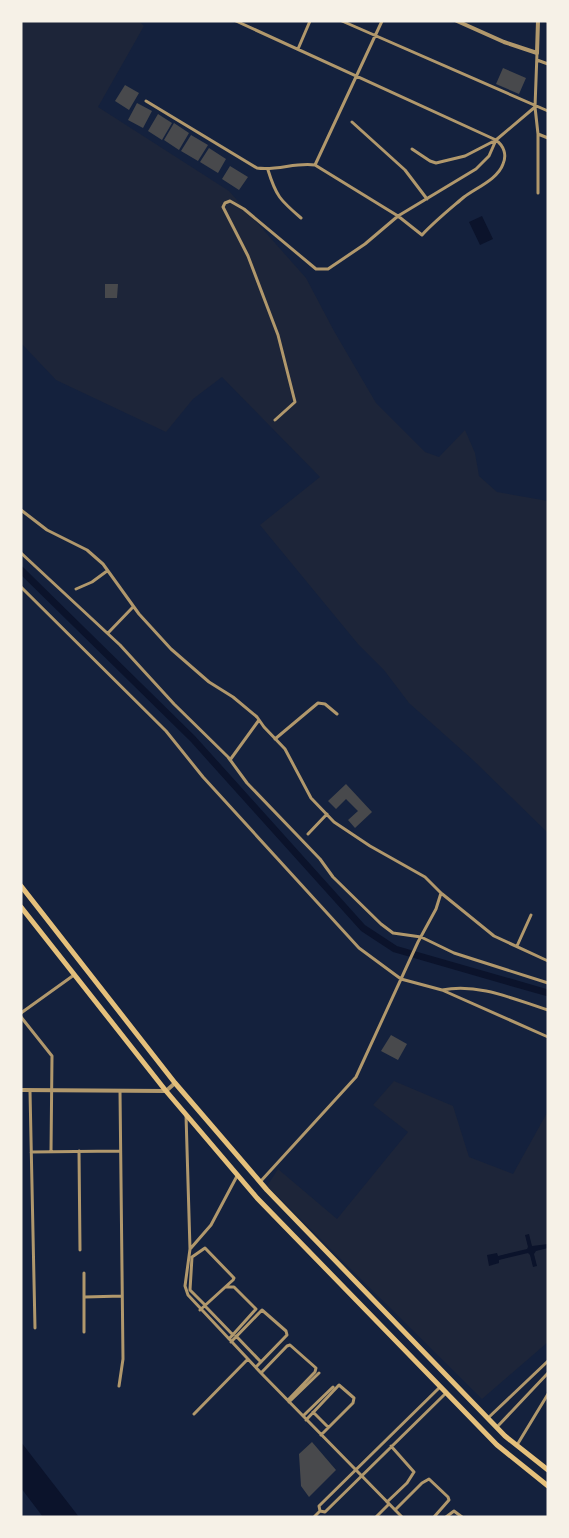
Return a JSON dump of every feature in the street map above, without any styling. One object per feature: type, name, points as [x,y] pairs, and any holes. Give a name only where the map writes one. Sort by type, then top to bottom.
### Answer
[{"type":"main road","points":[[21,886],[175,1083],[260,1182],[448,1379],[497,1427],[548,1470]]},
{"type":"main road","points":[[21,907],[166,1091],[280,1223],[496,1445],[548,1486]]},
{"type":"main road","points":[[439,1388],[448,1379]]},
{"type":"main road","points":[[445,1394],[454,1385]]},
{"type":"street","points":[[146,101],[257,168],[268,170],[315,165],[398,216],[422,235],[503,165],[504,150],[496,140],[236,21]]},
{"type":"street","points":[[298,49],[310,21]]},
{"type":"street","points":[[342,21],[548,111]]},
{"type":"street","points":[[315,165],[382,21]]},
{"type":"street","points":[[457,21],[504,42],[537,53]]},
{"type":"street","points":[[538,21],[535,107],[538,193]]},
{"type":"street","points":[[537,60],[548,64]]},
{"type":"street","points":[[412,149],[436,163],[478,151],[496,140],[535,107]]},
{"type":"street","points":[[352,122],[405,170],[427,199]]},
{"type":"street","points":[[537,134],[548,138]]},
{"type":"street","points":[[275,420],[295,402],[278,335],[248,256],[223,207],[225,203],[230,201],[244,208],[316,269],[328,269],[365,244],[398,216],[476,170],[489,156],[496,140]]},
{"type":"street","points":[[268,170],[280,201],[301,218]]},
{"type":"street","points":[[21,510],[46,530],[87,550],[103,564],[133,607],[171,649],[191,668],[233,697],[259,720],[285,749],[311,798],[327,814],[353,835],[425,877],[494,936],[548,961]]},
{"type":"street","points":[[21,553],[108,633],[230,760],[247,783],[320,859],[333,877],[393,933],[421,937],[454,954],[482,960],[548,983]]},
{"type":"street","points":[[76,589],[92,582],[107,571]]},
{"type":"street","points":[[21,587],[165,731],[203,777],[359,948],[401,979],[442,990],[548,1037]]},
{"type":"street","points":[[108,633],[133,607]]},
{"type":"street","points":[[275,739],[318,703],[325,704],[337,714]]},
{"type":"street","points":[[230,760],[259,720]]},
{"type":"street","points":[[308,834],[327,814]]},
{"type":"street","points":[[260,1182],[356,1077],[418,942],[436,909],[441,893]]},
{"type":"street","points":[[517,946],[531,915]]},
{"type":"street","points":[[51,1152],[52,1056],[21,1015],[74,975]]},
{"type":"street","points":[[442,990],[478,988],[548,1010]]},
{"type":"street","points":[[21,1090],[166,1091],[175,1083]]},
{"type":"street","points":[[30,1090],[35,1328]]},
{"type":"street","points":[[119,1386],[123,1359],[120,1091]]},
{"type":"street","points":[[186,1114],[190,1249],[185,1286],[188,1295],[402,1517]]},
{"type":"street","points":[[79,1151],[81,1250]]},
{"type":"street","points":[[31,1152],[120,1151]]},
{"type":"street","points":[[190,1249],[211,1225],[238,1174]]},
{"type":"street","points":[[201,1310],[205,1306],[234,1278],[205,1248],[192,1257],[190,1285],[192,1293],[205,1306],[261,1362]]},
{"type":"street","points":[[84,1273],[84,1332]]},
{"type":"street","points":[[205,1306],[231,1286],[255,1307],[255,1312],[235,1336]]},
{"type":"street","points":[[84,1297],[122,1296]]},
{"type":"street","points":[[230,1340],[262,1310],[286,1331],[287,1335],[256,1367]]},
{"type":"street","points":[[261,1373],[290,1345],[316,1368],[289,1401]]},
{"type":"street","points":[[194,1414],[248,1359]]},
{"type":"street","points":[[488,1418],[548,1361]]},
{"type":"street","points":[[289,1401],[319,1373]]},
{"type":"street","points":[[497,1427],[548,1373]]},
{"type":"street","points":[[306,1420],[339,1385],[354,1398],[353,1403],[321,1435]]},
{"type":"street","points":[[303,1416],[333,1387]]},
{"type":"street","points":[[320,1511],[319,1506],[354,1469],[439,1388]]},
{"type":"street","points":[[314,1517],[320,1511],[325,1512],[445,1394]]},
{"type":"street","points":[[517,1445],[548,1394]]},
{"type":"street","points":[[313,1412],[328,1427]]},
{"type":"street","points":[[377,1517],[408,1483],[414,1472],[391,1446]]},
{"type":"street","points":[[395,1510],[429,1479],[449,1500],[434,1517]]},
{"type":"street","points":[[446,1517],[454,1511],[462,1517]]},
{"type":"shaded area","points":[[21,21],[139,21],[144,26],[98,107],[229,191],[306,278],[376,403],[425,452],[439,457],[465,430],[475,453],[479,476],[497,492],[548,501],[548,833],[473,760],[409,703],[384,670],[358,644],[260,525],[320,477],[222,377],[193,399],[166,432],[56,380],[21,343]]},
{"type":"shaded area","points":[[482,216],[493,239],[480,245],[469,222]]},
{"type":"shaded area","points":[[394,1081],[453,1106],[469,1157],[513,1174],[548,1111],[548,1342],[482,1399],[267,1186],[278,1169],[337,1219],[408,1132],[373,1105]]},
{"type":"shaded area","points":[[529,1234],[532,1246],[548,1244],[548,1248],[536,1251],[534,1254],[537,1266],[533,1267],[528,1253],[499,1260],[499,1263],[489,1266],[487,1255],[497,1253],[498,1256],[527,1249],[525,1235]]},
{"type":"shaded area","points":[[21,1442],[79,1517],[43,1517],[21,1488]]},
{"type":"building","points":[[503,68],[526,78],[519,94],[496,84]]},
{"type":"building","points":[[125,85],[139,93],[129,110],[115,101]]},
{"type":"building","points":[[137,103],[152,111],[143,128],[128,120]]},
{"type":"building","points":[[158,114],[172,123],[162,140],[148,131]]},
{"type":"building","points":[[174,123],[189,133],[179,150],[164,140]]},
{"type":"building","points":[[191,135],[208,145],[198,161],[181,151]]},
{"type":"building","points":[[209,148],[226,159],[218,173],[200,162]]},
{"type":"building","points":[[230,166],[248,177],[239,190],[222,179]]},
{"type":"building","points":[[105,284],[118,284],[117,298],[105,298]]},
{"type":"building","points":[[346,784],[372,812],[355,828],[348,820],[358,811],[346,799],[336,809],[328,801]]},
{"type":"building","points":[[391,1035],[407,1044],[398,1060],[381,1051]]},
{"type":"building","points":[[312,1442],[336,1470],[309,1497],[301,1486],[299,1454]]},
{"type":"waterway","points":[[21,570],[193,739],[363,928],[395,949],[548,993]]}]
